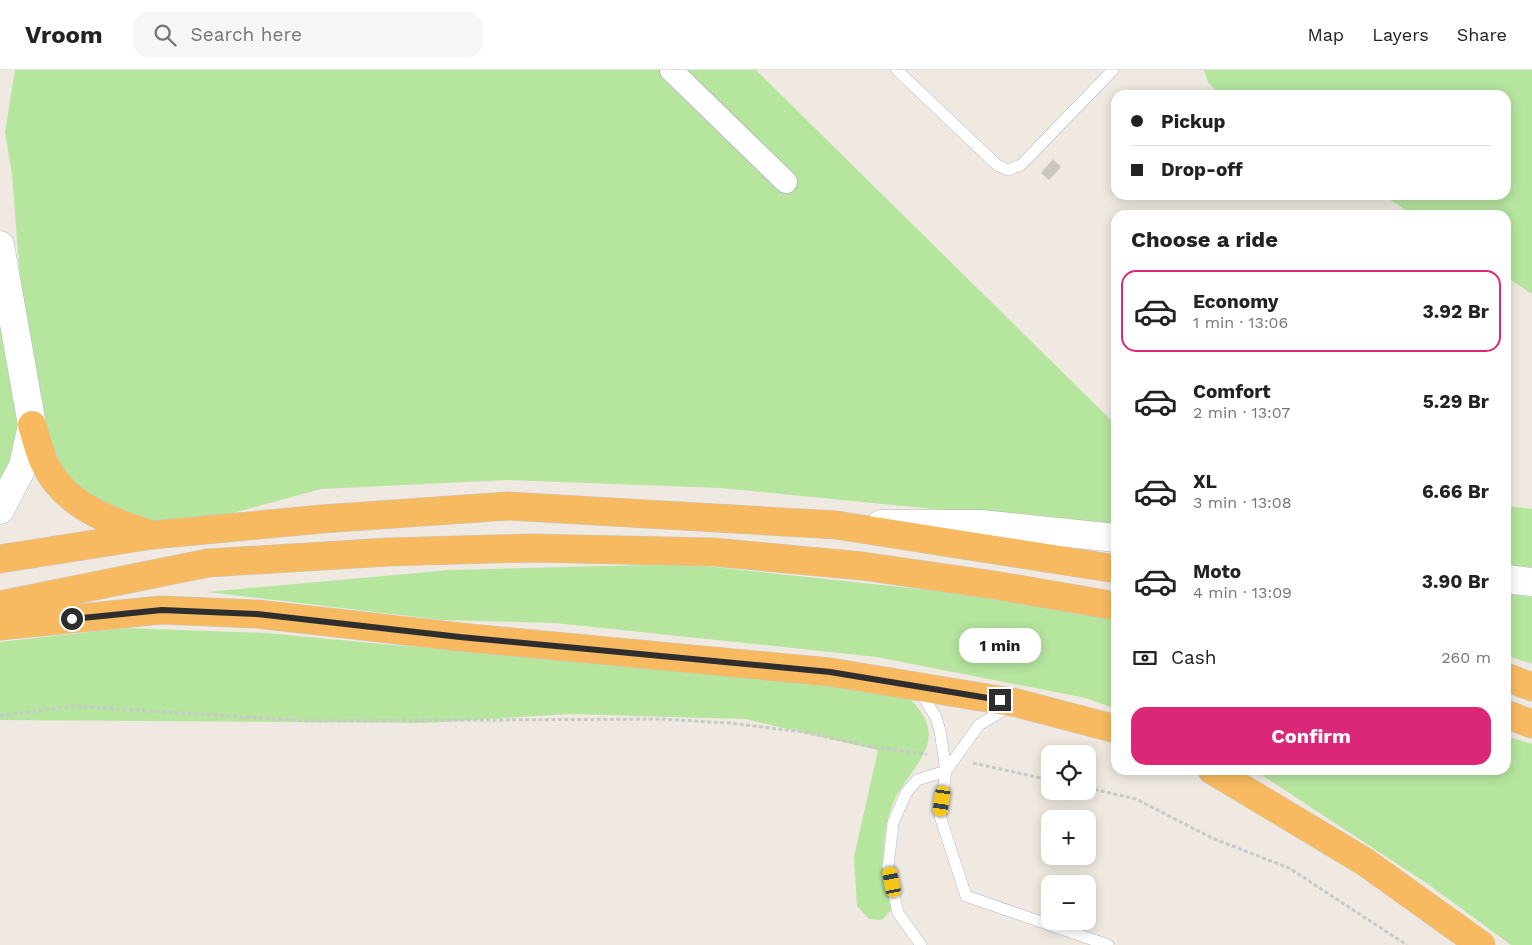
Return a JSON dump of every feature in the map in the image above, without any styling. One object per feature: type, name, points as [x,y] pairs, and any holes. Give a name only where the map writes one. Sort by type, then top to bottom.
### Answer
[{"type":"highway","points":[[32,425],[44,463],[59,485],[79,504],[108,521],[152,535]]},
{"type":"highway","points":[[0,558],[152,535],[322,519],[508,506],[836,524],[1111,568]]},
{"type":"highway","points":[[0,605],[208,563],[388,552],[531,548],[713,552],[862,566],[994,585],[1111,605]]},
{"type":"highway","points":[[0,626],[162,610],[257,614],[460,637],[830,672],[1017,702],[1111,728]]},
{"type":"highway","points":[[1511,679],[1532,686]]},
{"type":"highway","points":[[1511,716],[1532,724]]},
{"type":"highway","points":[[1220,775],[1366,862],[1481,945]]},
{"type":"main road","points":[[0,245],[32,425],[23,466],[0,510]]},
{"type":"main road","points":[[836,524],[981,524],[1111,537]]},
{"type":"main road","points":[[1511,580],[1532,582]]},
{"type":"street","points":[[671,70],[786,182]]},
{"type":"lane","points":[[897,70],[996,165],[1008,170],[1021,165],[1113,70]]},
{"type":"lane","points":[[916,685],[936,717],[949,758]]},
{"type":"lane","points":[[1017,702],[979,725],[949,758],[940,816],[966,896],[1108,945]]},
{"type":"lane","points":[[922,945],[898,913],[888,867],[893,824],[906,792],[917,780],[946,771]]},
{"type":"path","points":[[0,716],[71,706],[307,721],[661,719],[729,723],[803,732],[873,747],[949,758],[1041,778]]},
{"type":"path","points":[[1096,790],[1136,799],[1212,838],[1289,868],[1407,945]]},
{"type":"green space","points":[[15,70],[756,70],[1111,420],[1111,527],[721,488],[507,480],[321,489],[152,535],[108,521],[44,463],[0,510],[0,301],[31,421],[12,174],[5,132]]},
{"type":"green space","points":[[1204,70],[1532,70],[1532,294],[1511,280],[1511,210],[1406,210],[1390,200],[1511,200],[1511,90],[1215,90],[1208,82]]},
{"type":"green space","points":[[1511,507],[1532,509],[1532,571],[1511,569]]},
{"type":"green space","points":[[686,564],[966,594],[1111,619],[1111,707],[1086,698],[877,657],[555,623],[442,620],[207,592],[450,570]]},
{"type":"green space","points":[[1511,595],[1532,597],[1532,664],[1511,657]]},
{"type":"green space","points":[[125,628],[266,633],[393,645],[616,661],[802,679],[911,700],[927,724],[929,735],[927,746],[916,767],[898,793],[887,822],[884,844],[885,877],[891,910],[882,920],[869,919],[857,906],[854,857],[878,750],[745,719],[570,714],[425,723],[0,720],[0,642]]},
{"type":"green space","points":[[1511,738],[1532,744],[1532,945],[1511,945],[1428,884],[1262,775],[1511,775]]},
{"type":"building","points":[[1053,159],[1061,167],[1049,180],[1041,173]]},
{"type":"route","points":[[72,619],[162,610],[257,614],[460,637],[830,672],[1000,700]]}]
